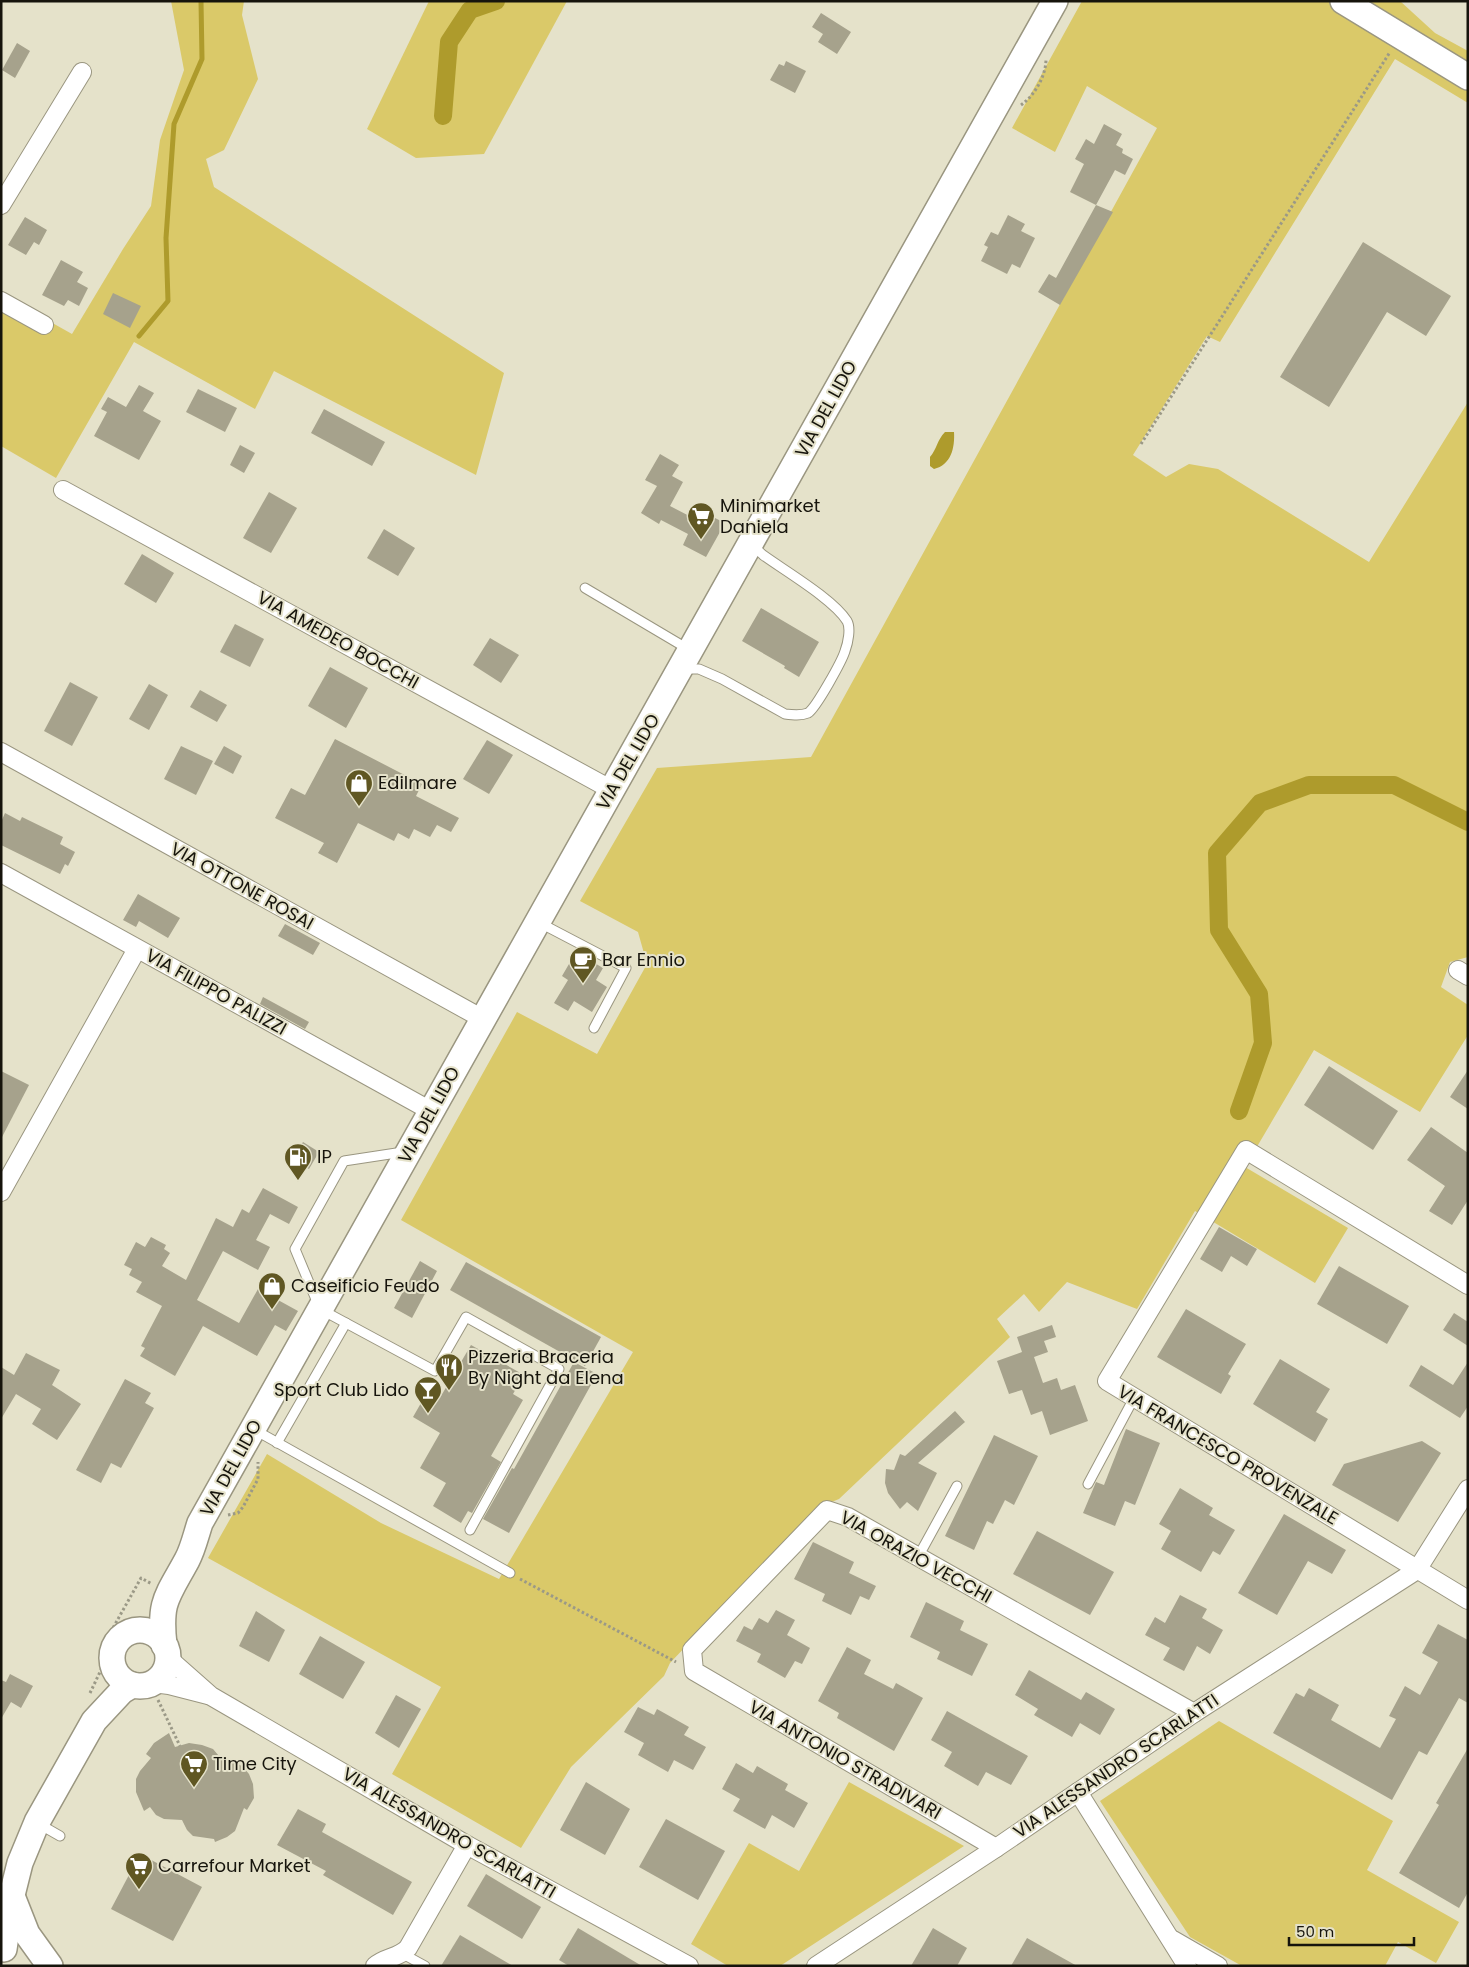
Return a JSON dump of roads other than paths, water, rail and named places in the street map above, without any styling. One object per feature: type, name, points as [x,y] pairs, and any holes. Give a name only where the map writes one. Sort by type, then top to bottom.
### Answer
[{"type":"main road","name":"VIA DEL LIDO","points":[[130,1632],[146,1612],[155,1586],[166,1565],[200,1523],[1055,1]]},
{"type":"main road","points":[[1343,1],[1468,77]]},
{"type":"main road","name":"VIA DEL LIDO","points":[[166,1651],[161,1621],[165,1600],[188,1558],[200,1523]]},
{"type":"main road","points":[[6,1954],[12,1895],[20,1863],[37,1822],[94,1721],[122,1691],[147,1688],[164,1672],[166,1651],[158,1637],[140,1630],[130,1632],[119,1640],[115,1646],[112,1653],[113,1667],[117,1675],[124,1681],[147,1688]]},
{"type":"main road","points":[[94,1721],[96,1708],[113,1667]]},
{"type":"main road","points":[[1,1868],[37,1822]]},
{"type":"main road","points":[[12,1895],[27,1934],[50,1966]]},
{"type":"street","points":[[1,205],[82,72]]},
{"type":"street","points":[[1,302],[44,325]]},
{"type":"street","name":"VIA AMEDEO BOCCHI","points":[[63,490],[612,790]]},
{"type":"street","name":"VIA OTTONE ROSAI","points":[[1,752],[483,1019]]},
{"type":"street","name":"VIA FILIPPO PALIZZI","points":[[1,873],[431,1111]]},
{"type":"street","points":[[1,1192],[137,948]]},
{"type":"street","name":"VIA FRANCESCO PROVENZALE","points":[[1468,1285],[1246,1150],[1107,1381],[1468,1600]]},
{"type":"street","points":[[1417,1570],[1468,1489]]},
{"type":"street","name":"VIA ORAZIO VECCHI","points":[[694,1672],[692,1650],[827,1510],[848,1517],[1194,1713]]},
{"type":"street","name":"VIA ALESSANDRO SCARLATTI","points":[[816,1966],[996,1848],[1194,1713],[1417,1570]]},
{"type":"street","name":"VIA ALESSANDRO SCARLATTI","points":[[166,1651],[211,1696],[467,1845],[688,1966]]},
{"type":"street","name":"VIA ANTONIO STRADIVARI","points":[[694,1672],[996,1848]]},
{"type":"street","name":"VIA ALESSANDRO SCARLATTI","points":[[147,1688],[169,1685],[211,1696]]},
{"type":"street","points":[[1078,1792],[1187,1966]]},
{"type":"street","points":[[374,1966],[380,1961],[403,1954],[467,1845]]},
{"type":"street","points":[[1171,1938],[1218,1966]]},
{"type":"lane","points":[[585,588],[699,669],[722,678],[785,714],[796,716],[808,713],[816,705],[845,652],[848,638],[848,623],[837,608],[763,555],[751,544]]},
{"type":"lane","points":[[538,921],[626,968],[594,1028]]},
{"type":"lane","points":[[409,1152],[344,1161],[295,1249],[320,1309],[435,1371],[466,1317],[559,1369],[470,1530]]},
{"type":"lane","points":[[277,1443],[346,1323]]},
{"type":"lane","points":[[1088,1484],[1134,1398]]},
{"type":"lane","points":[[253,1429],[510,1573]]},
{"type":"lane","points":[[918,1557],[957,1486]]},
{"type":"lane","points":[[37,1822],[60,1836]]},
{"type":"lane","points":[[403,1954],[425,1966]]},
{"type":"waterway","points":[[139,336],[168,301],[166,238],[174,124],[202,59],[201,1]]},
{"type":"waterway","points":[[443,116],[449,42],[470,10],[496,1]]},
{"type":"waterway","points":[[1239,1111],[1263,1043],[1259,994],[1219,930],[1217,853],[1260,803],[1309,785],[1394,785],[1468,822]]},
{"type":"place","name":"Minimarket Daniela","points":[[701,540]]},
{"type":"place","name":"Edilmare","points":[[359,807]]},
{"type":"place","name":"Bar Ennio","points":[[583,984]]},
{"type":"place","name":"IP","points":[[298,1181]]},
{"type":"place","name":"Caseificio Feudo","points":[[272,1310]]},
{"type":"place","name":"Pizzeria Braceria By Night da Elena","points":[[449,1391]]},
{"type":"place","name":"Sport Club Lido","points":[[428,1414]]},
{"type":"place","name":"Time City","points":[[194,1788]]},
{"type":"place","name":"Carrefour Market","points":[[139,1890]]}]
